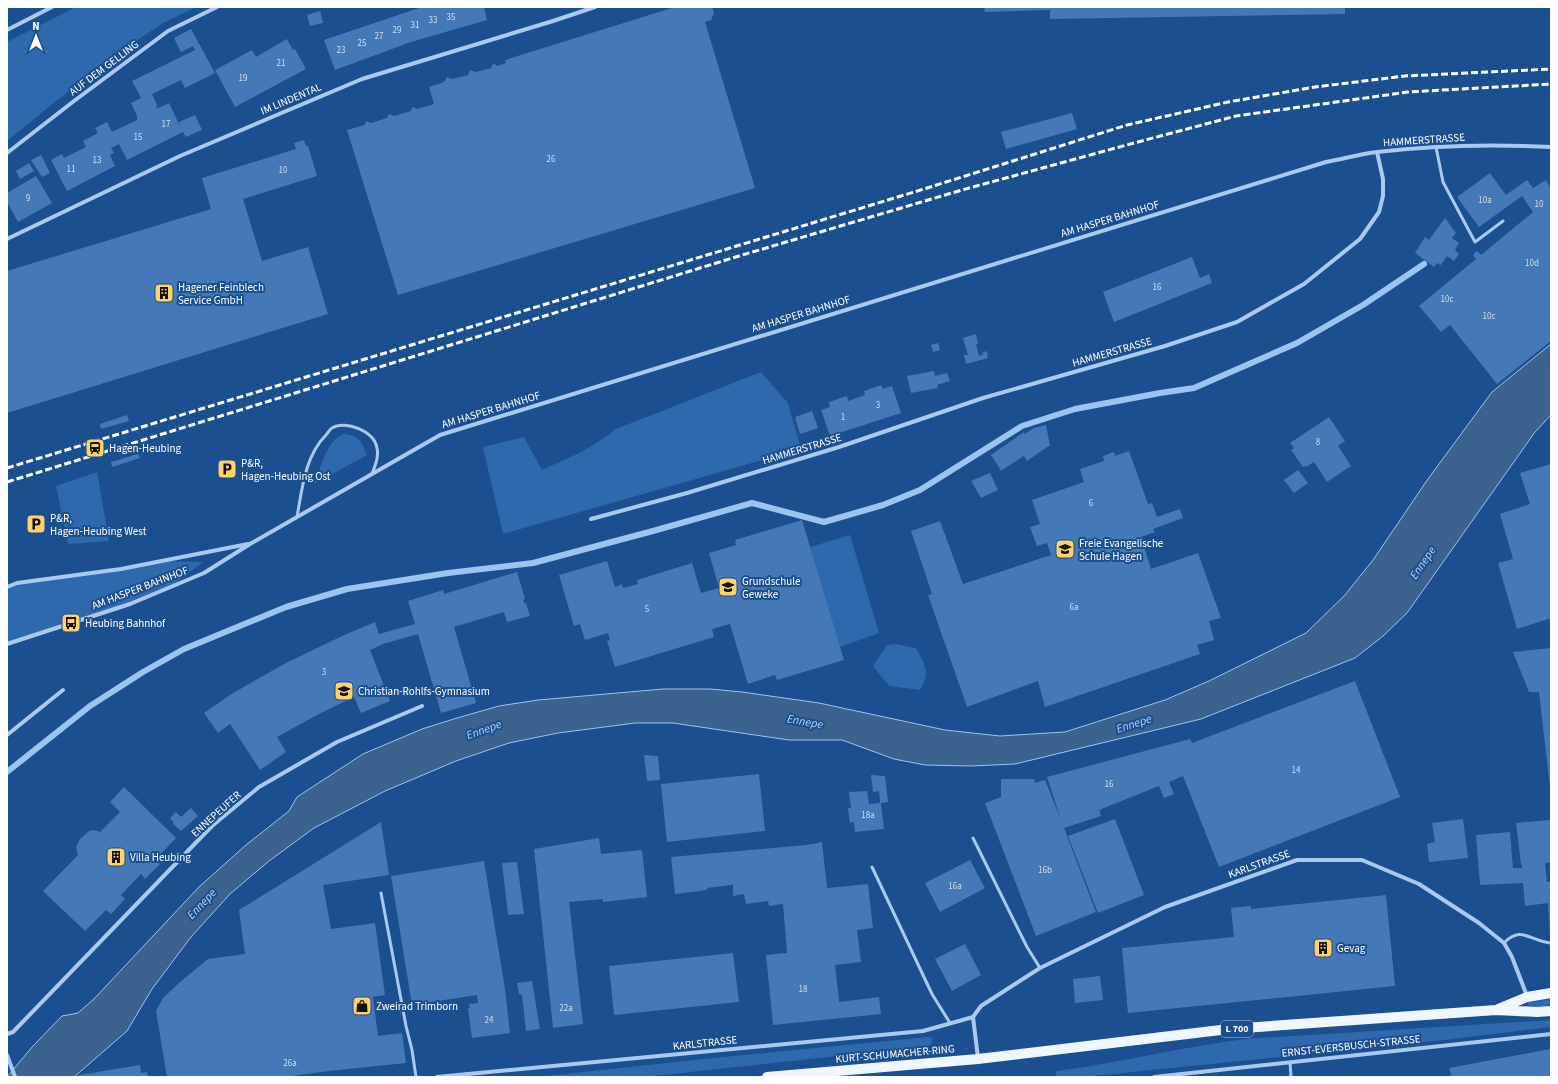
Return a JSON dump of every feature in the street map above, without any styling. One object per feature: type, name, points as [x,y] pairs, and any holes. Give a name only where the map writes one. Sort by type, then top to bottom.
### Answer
[{"type":"main road","name":"L 700","points":[[1496,1010],[1527,997],[1551,993]]},
{"type":"main road","name":"L 700","points":[[978,1059],[1229,1030],[1496,1010],[1537,1012],[1551,1011]]},
{"type":"main road","name":"KURT-SCHUMACHER-RING","points":[[767,1077],[978,1059]]},
{"type":"street","points":[[7,30],[52,7]]},
{"type":"street","name":"AUF DEM GELLING","points":[[7,153],[74,101],[168,32],[217,7]]},
{"type":"street","name":"IM LINDENTAL","points":[[7,239],[180,156],[362,79],[595,7]]},
{"type":"street","name":"HAMMERSTRASSE","points":[[591,519],[687,493],[839,447],[983,398],[1165,346],[1237,322],[1304,284],[1360,239],[1379,212],[1383,196],[1383,179],[1377,152],[1476,145],[1551,147]]},
{"type":"street","name":"AM HASPER BAHNHOF","points":[[7,644],[130,604],[204,573],[250,544],[440,435],[1326,162],[1377,152]]},
{"type":"street","name":"AM HASPER BAHNHOF","points":[[7,587],[17,582],[121,569],[250,544]]},
{"type":"street","points":[[7,735],[63,690]]},
{"type":"street","name":"ENNEPEUFER","points":[[7,1034],[13,1032],[19,1026],[212,826],[259,787],[337,742],[422,706]]},
{"type":"street","name":"KARLSTRASSE","points":[[437,1077],[923,1030],[973,1017],[981,1006],[1040,968],[1165,907],[1297,860],[1362,860],[1419,884],[1479,923],[1504,943],[1512,957],[1527,997]]},
{"type":"street","points":[[973,1017],[978,1059]]},
{"type":"street","name":"ERNST-EVERSBUSCH-STRASSE","points":[[1154,1077],[1551,1034]]},
{"type":"street","points":[[8,1057],[15,1077]]},
{"type":"lane","points":[[1436,147],[1443,182],[1476,242],[1503,221]]},
{"type":"lane","points":[[297,517],[302,487],[309,462],[321,440],[332,428],[347,426],[362,430],[373,437],[377,447],[378,457],[372,474]]},
{"type":"lane","points":[[973,838],[1027,947],[1040,968]]},
{"type":"lane","points":[[872,867],[932,994],[950,1023]]},
{"type":"lane","points":[[381,893],[416,1077]]},
{"type":"lane","points":[[1504,943],[1510,937],[1518,934],[1551,943]]},
{"type":"lane","points":[[1290,1062],[1291,1077]]},
{"type":"shaded area","points":[[76,7],[196,7],[163,23],[102,64],[7,141],[7,42]]},
{"type":"shaded area","points":[[761,372],[788,403],[801,449],[503,534],[483,447],[524,437],[542,470],[572,457],[616,429]]},
{"type":"shaded area","points":[[345,434],[357,438],[367,455],[314,484],[329,448],[338,437]]},
{"type":"shaded area","points":[[97,472],[109,541],[68,544],[56,486]]},
{"type":"shaded area","points":[[850,535],[879,633],[837,648],[807,548]]},
{"type":"shaded area","points":[[165,561],[203,562],[170,587],[130,604],[7,643],[7,587],[17,583]]},
{"type":"shaded area","points":[[895,644],[916,648],[922,659],[926,673],[920,690],[889,686],[873,666],[887,645]]},
{"type":"shaded area","points":[[1551,999],[1551,1005],[1530,1008],[1528,1005],[1528,1002]]},
{"type":"shaded area","points":[[1551,1020],[1551,1027],[1445,1040],[1083,1077],[1056,1077],[1056,1071],[1245,1039]]},
{"type":"shaded area","points":[[928,1037],[932,1038],[932,1043],[929,1046],[644,1077],[537,1077],[704,1059]]},
{"type":"water","name":"Ennepe","points":[[1551,344],[1551,415],[1535,432],[1407,613],[1383,636],[1355,658],[1201,719],[1015,764],[971,766],[925,765],[894,759],[842,740],[789,740],[673,723],[635,723],[558,733],[509,743],[456,761],[385,791],[314,828],[269,861],[230,894],[191,937],[152,989],[127,1031],[74,1077],[7,1077],[33,1046],[62,1016],[78,1013],[94,999],[199,887],[246,845],[289,811],[297,797],[363,754],[422,729],[499,706],[538,700],[663,689],[710,689],[819,703],[945,730],[1000,736],[1065,732],[1165,700],[1209,681],[1306,633],[1345,595],[1373,560],[1428,479],[1492,392]]},
{"type":"building","points":[[422,7],[484,7],[487,20],[411,42],[335,70],[324,40]]},
{"type":"building","points":[[675,7],[712,7],[714,13],[711,20],[705,22],[755,188],[398,295],[347,130],[365,125],[366,121],[371,123],[387,118],[389,114],[394,116],[411,111],[412,107],[417,109],[434,104],[429,87],[444,82],[447,77],[452,79],[468,75],[470,70],[476,72],[491,68],[493,63],[497,66],[506,63],[505,60]]},
{"type":"building","points":[[984,7],[1345,7],[1345,14],[1050,19],[1050,10],[985,12]]},
{"type":"building","points":[[320,11],[323,23],[310,26],[307,15]]},
{"type":"building","points":[[191,29],[215,73],[185,88],[181,80],[152,94],[157,105],[156,109],[169,103],[181,128],[179,122],[195,115],[202,130],[186,137],[183,132],[127,160],[119,144],[111,148],[114,153],[110,155],[115,166],[67,191],[51,160],[62,154],[64,158],[86,147],[83,141],[98,133],[95,128],[107,122],[112,132],[137,120],[137,116],[131,103],[141,98],[132,81],[195,50],[193,46],[181,52],[174,38]]},
{"type":"building","points":[[287,39],[293,50],[295,49],[306,69],[235,107],[215,70],[252,50],[256,57]]},
{"type":"building","points":[[1072,113],[1077,129],[1006,149],[1001,132]]},
{"type":"building","name":"Hagener Feinblech Service GmbH","points":[[304,140],[306,146],[308,146],[317,176],[243,199],[262,261],[308,247],[328,314],[7,413],[7,271],[211,209],[202,178],[296,149],[294,143]]},
{"type":"building","points":[[41,155],[50,173],[42,177],[31,160]]},
{"type":"building","points":[[29,163],[34,171],[20,179],[16,171]]},
{"type":"building","points":[[1490,173],[1506,195],[1527,180],[1533,188],[1546,180],[1551,189],[1551,341],[1497,384],[1450,325],[1441,332],[1419,306],[1476,259],[1473,255],[1477,251],[1481,255],[1533,212],[1522,196],[1479,227],[1457,197]]},
{"type":"building","points":[[36,176],[52,203],[18,222],[7,202],[7,193]]},
{"type":"building","points":[[1445,218],[1456,233],[1452,238],[1459,243],[1455,250],[1459,254],[1454,261],[1447,256],[1441,265],[1437,263],[1434,267],[1415,253],[1425,237],[1429,240]]},
{"type":"building","points":[[1192,257],[1200,278],[1209,274],[1212,283],[1114,322],[1103,292]]},
{"type":"building","points":[[976,334],[978,344],[976,344],[979,356],[983,355],[982,353],[987,351],[988,358],[966,364],[964,355],[968,355],[963,338]]},
{"type":"building","points":[[938,343],[940,350],[933,352],[931,345]]},
{"type":"building","points":[[934,371],[935,376],[947,373],[950,381],[937,385],[938,388],[911,393],[907,376]]},
{"type":"building","points":[[881,385],[883,389],[892,386],[901,413],[830,436],[821,410],[830,407],[829,402],[847,396],[848,401],[865,395],[864,391]]},
{"type":"building","points":[[812,411],[818,428],[800,434],[795,417]]},
{"type":"building","points":[[127,415],[129,421],[101,429],[100,424]]},
{"type":"building","points":[[1329,417],[1345,441],[1338,446],[1351,466],[1327,482],[1314,462],[1306,467],[1303,467],[1291,450],[1294,448],[1290,443]]},
{"type":"building","points":[[1046,425],[1050,446],[1027,461],[1024,456],[1002,470],[1002,472],[991,455],[1024,432],[1025,434],[1034,428]]},
{"type":"building","points":[[1129,451],[1148,504],[1152,503],[1157,517],[1180,509],[1183,518],[1153,529],[1155,532],[1141,537],[1151,569],[1198,553],[1221,618],[1209,621],[1214,640],[1197,645],[1200,654],[1045,707],[1038,681],[967,707],[928,595],[932,594],[911,531],[940,521],[963,584],[1051,555],[1047,543],[1037,546],[1030,527],[1040,524],[1032,500],[1084,482],[1080,469],[1104,461],[1103,456],[1114,452],[1115,456]]},
{"type":"building","points":[[138,454],[140,458],[112,467],[111,462]]},
{"type":"building","points":[[1551,464],[1551,618],[1517,629],[1498,563],[1513,559],[1500,514],[1530,504],[1520,473]]},
{"type":"building","points":[[1298,470],[1308,483],[1294,493],[1284,480]]},
{"type":"building","points":[[990,473],[998,490],[981,498],[971,481]]},
{"type":"building","points":[[802,520],[844,660],[777,680],[775,675],[748,684],[730,624],[712,629],[714,637],[615,667],[607,641],[610,640],[608,633],[585,640],[580,624],[574,626],[559,575],[607,561],[615,587],[622,584],[623,588],[638,584],[637,580],[692,563],[701,593],[719,588],[709,553],[736,545],[735,540]]},
{"type":"building","points":[[517,572],[525,599],[523,600],[525,604],[526,603],[530,616],[507,622],[504,612],[454,627],[476,703],[441,713],[418,634],[383,644],[370,650],[390,701],[361,713],[354,697],[319,714],[277,737],[286,752],[260,770],[230,724],[218,733],[204,713],[233,693],[286,663],[375,622],[379,634],[415,624],[408,601],[443,590],[444,594]]},
{"type":"building","points":[[1551,648],[1550,787],[1539,692],[1529,692],[1513,652]]},
{"type":"building","points":[[1355,681],[1400,797],[1219,867],[1183,776],[1169,782],[1174,794],[1164,798],[1159,786],[1099,810],[1101,816],[1064,828],[1096,912],[1036,936],[985,803],[1001,797],[1001,779],[1034,779],[1035,783],[1045,780],[1061,820],[1047,777],[1190,739],[1192,743]]},
{"type":"building","points":[[644,755],[658,756],[660,780],[647,781]]},
{"type":"building","points":[[759,774],[765,831],[667,842],[661,784]]},
{"type":"building","points":[[871,775],[885,776],[888,802],[881,803],[884,829],[855,832],[854,822],[850,823],[848,808],[851,808],[849,792],[867,791],[869,804],[879,803],[879,791],[873,792]]},
{"type":"building","name":"Villa Heubing","points":[[124,787],[176,838],[155,860],[160,864],[145,879],[141,874],[121,895],[125,899],[111,914],[106,910],[85,931],[43,891],[78,855],[76,847],[80,839],[89,831],[94,830],[100,832],[120,812],[110,802]]},
{"type":"building","points":[[191,808],[198,816],[181,831],[173,824],[174,823],[170,818],[176,812],[181,817]]},
{"type":"building","points":[[1115,819],[1144,895],[1098,913],[1068,836]]},
{"type":"building","points":[[1463,819],[1468,858],[1429,862],[1427,844],[1435,842],[1432,823]]},
{"type":"building","points":[[1550,820],[1551,862],[1545,863],[1547,882],[1551,882],[1551,935],[1548,903],[1525,906],[1523,883],[1480,885],[1476,835],[1510,832],[1513,868],[1522,868],[1516,823]]},
{"type":"building","points":[[381,822],[389,875],[323,885],[331,929],[375,923],[385,995],[373,997],[378,1036],[402,1033],[406,1063],[285,1077],[167,1077],[156,1011],[163,998],[208,959],[245,954],[239,910]]},
{"type":"building","points":[[599,838],[601,854],[642,850],[647,897],[603,902],[603,899],[569,902],[583,1024],[553,1028],[534,849]]},
{"type":"building","points":[[822,842],[827,888],[868,884],[873,928],[857,930],[861,962],[835,965],[839,1002],[879,997],[881,1014],[773,1025],[766,955],[787,953],[783,904],[769,906],[768,901],[746,904],[744,894],[733,896],[733,885],[675,894],[671,857],[806,845]]},
{"type":"building","points":[[970,860],[985,888],[940,912],[925,883]]},
{"type":"building","points":[[484,861],[505,989],[510,1033],[472,1038],[468,1008],[470,1008],[469,1004],[478,1003],[477,995],[412,1005],[391,876]]},
{"type":"building","points":[[517,862],[524,914],[508,915],[502,863]]},
{"type":"building","points":[[1386,895],[1395,986],[1128,1013],[1122,948],[1234,937],[1231,908],[1251,906],[1251,909]]},
{"type":"building","points":[[965,944],[981,975],[952,991],[935,959]]},
{"type":"building","points":[[733,953],[739,1002],[614,1015],[609,966]]},
{"type":"building","points":[[1100,976],[1103,1000],[1075,1003],[1073,979]]},
{"type":"building","points":[[532,981],[540,1029],[526,1031],[522,995],[519,994],[517,983]]},
{"type":"building","points":[[1550,1049],[1551,1077],[1452,1077],[1449,1068]]},
{"type":"building","points":[[140,1065],[141,1073],[147,1072],[148,1077],[76,1077],[79,1075]]},
{"type":"waterway","points":[[7,772],[90,706],[143,672],[184,649],[286,607],[347,589],[448,573],[533,563],[752,503],[824,522],[883,505],[920,490],[1022,426],[1075,409],[1194,388],[1297,343],[1363,305],[1424,264]]},
{"type":"railway","points":[[7,468],[924,189],[1127,125],[1228,102],[1315,87],[1405,76],[1551,69]]},
{"type":"railway","points":[[7,482],[739,256],[962,190],[1236,116],[1408,92],[1551,84]]},
{"type":"place","name":"Hagener Feinblech Service GmbH","points":[[164,293]]},
{"type":"place","name":"Hagen-Heubing","points":[[95,448]]},
{"type":"place","name":"P&R, Hagen-Heubing Ost","points":[[227,469]]},
{"type":"place","name":"P&R, Hagen-Heubing West","points":[[36,524]]},
{"type":"place","name":"Freie Evangelische Schule Hagen","points":[[1065,549]]},
{"type":"place","name":"Grundschule Geweke","points":[[728,587]]},
{"type":"place","name":"Heubing Bahnhof","points":[[71,623]]},
{"type":"place","name":"Christian-Rohlfs-Gymnasium","points":[[344,691]]},
{"type":"place","name":"Villa Heubing","points":[[116,857]]},
{"type":"place","name":"Gevag","points":[[1323,948]]},
{"type":"place","name":"Zweirad Trimborn","points":[[362,1006]]}]
